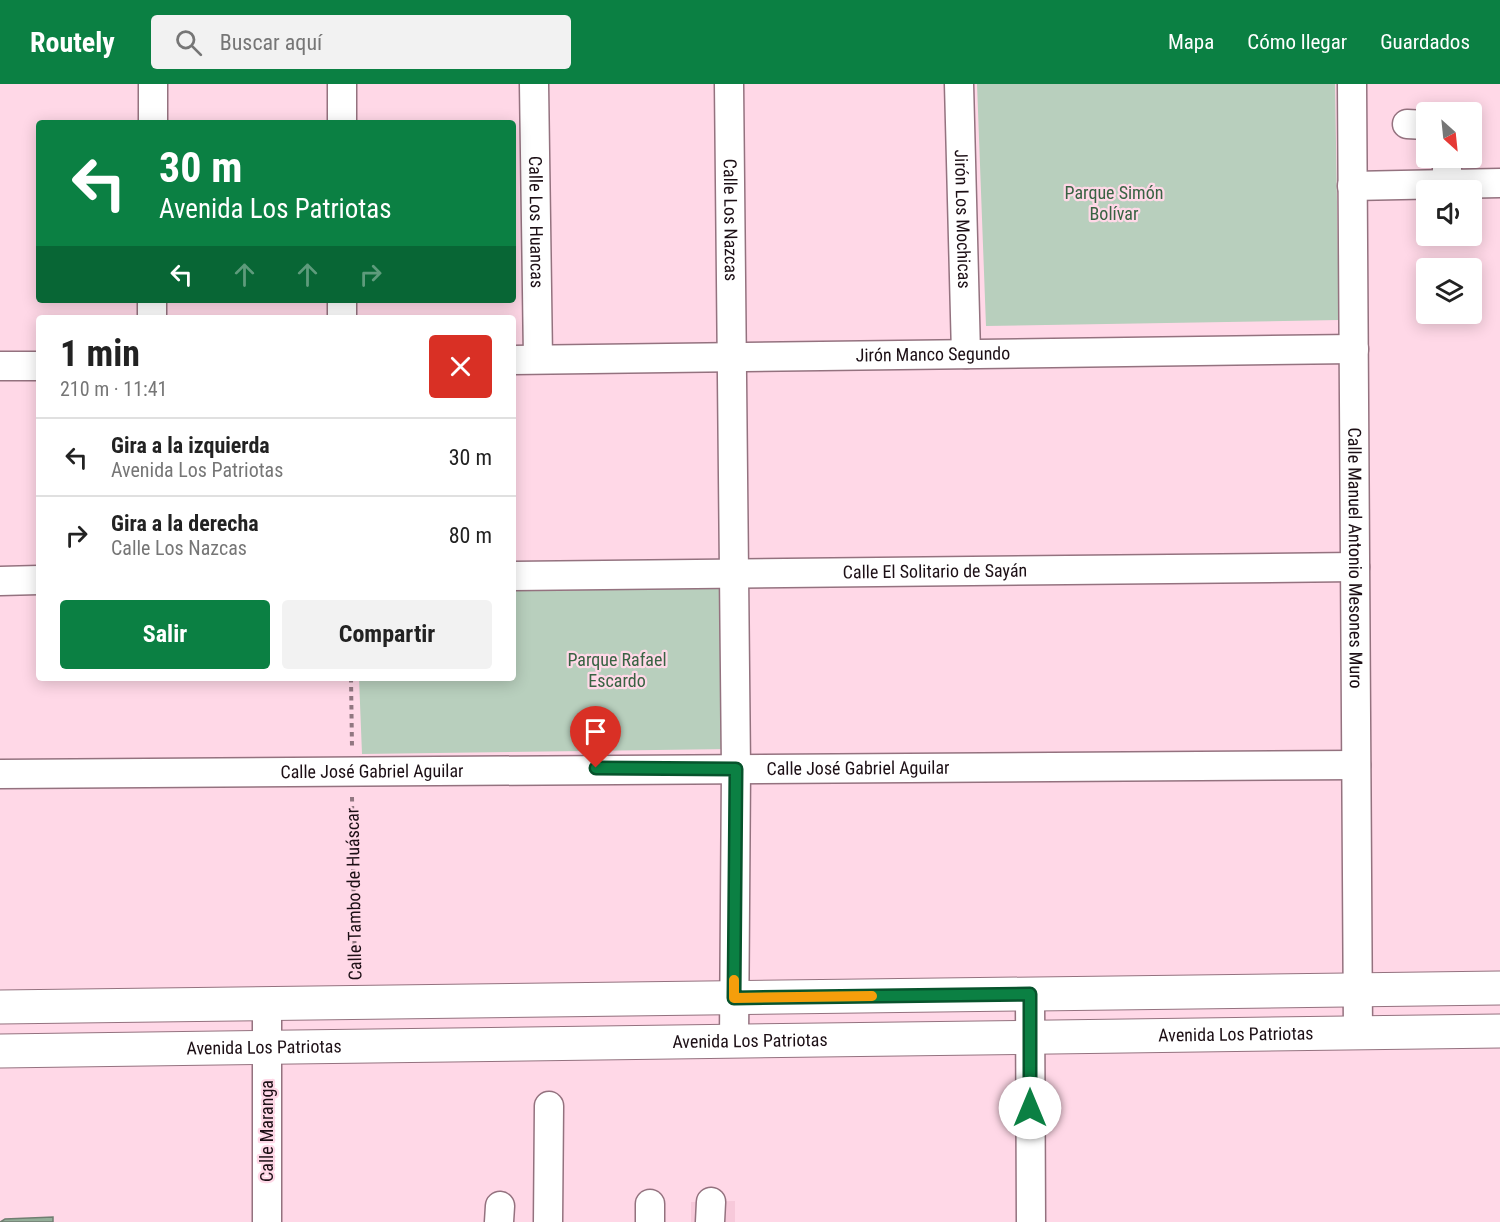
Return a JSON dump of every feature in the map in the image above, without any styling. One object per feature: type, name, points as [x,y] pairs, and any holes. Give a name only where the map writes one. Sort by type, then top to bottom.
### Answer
[{"type":"main road","points":[[0,1007],[1500,988]]},
{"type":"main road","name":"Avenida Los Patriotas","points":[[0,1051],[1030,1035],[1500,1031]]},
{"type":"street","points":[[153,84],[153,120]]},
{"type":"street","points":[[342,84],[342,120]]},
{"type":"street","name":"Calle Los Huancas","points":[[525,359],[534,84]]},
{"type":"street","name":"Calle Los Nazcas","points":[[729,84],[734,357],[736,769]]},
{"type":"street","name":"Jirón Los Mochicas","points":[[959,84],[966,354]]},
{"type":"street","name":"Calle Manuel Antonio Mesones Muro","points":[[1352,84],[1358,1032]]},
{"type":"street","points":[[1352,186],[1447,171],[1500,183]]},
{"type":"street","name":"Jirón Manco Segundo","points":[[525,359],[1354,349]]},
{"type":"street","points":[[0,366],[36,366]]},
{"type":"street","name":"Calle El Solitario de Sayán","points":[[516,576],[1355,567]]},
{"type":"street","points":[[0,581],[36,580]]},
{"type":"street","name":"Calle José Gabriel Aguilar","points":[[0,774],[1356,765]]},
{"type":"street","points":[[734,1041],[736,769]]},
{"type":"street","points":[[1030,994],[1031,1222]]},
{"type":"street","name":"Calle Maranga","points":[[267,1004],[267,1222]]},
{"type":"street","points":[[548,1222],[549,1106]]},
{"type":"path","name":"Calle Tambo de Huáscar","points":[[351,681],[355,1003]]},
{"type":"shaded area","points":[[735,1201],[735,1222],[691,1222],[691,1202]]},
{"type":"shaded area","points":[[53,1217],[53,1222],[0,1222],[5,1219]]},
{"type":"green space","name":"Parque Simón Bolívar","points":[[977,84],[1335,84],[1339,320],[986,326]]},
{"type":"green space","name":"Parque Rafael Escardo","points":[[729,588],[730,749],[362,754],[359,681],[516,681],[516,591]]},
{"type":"slow traffic","points":[[734,980],[734,998],[872,996]]},
{"type":"route","points":[[596,768],[736,769],[734,998],[1030,994],[1030,1108]]}]
